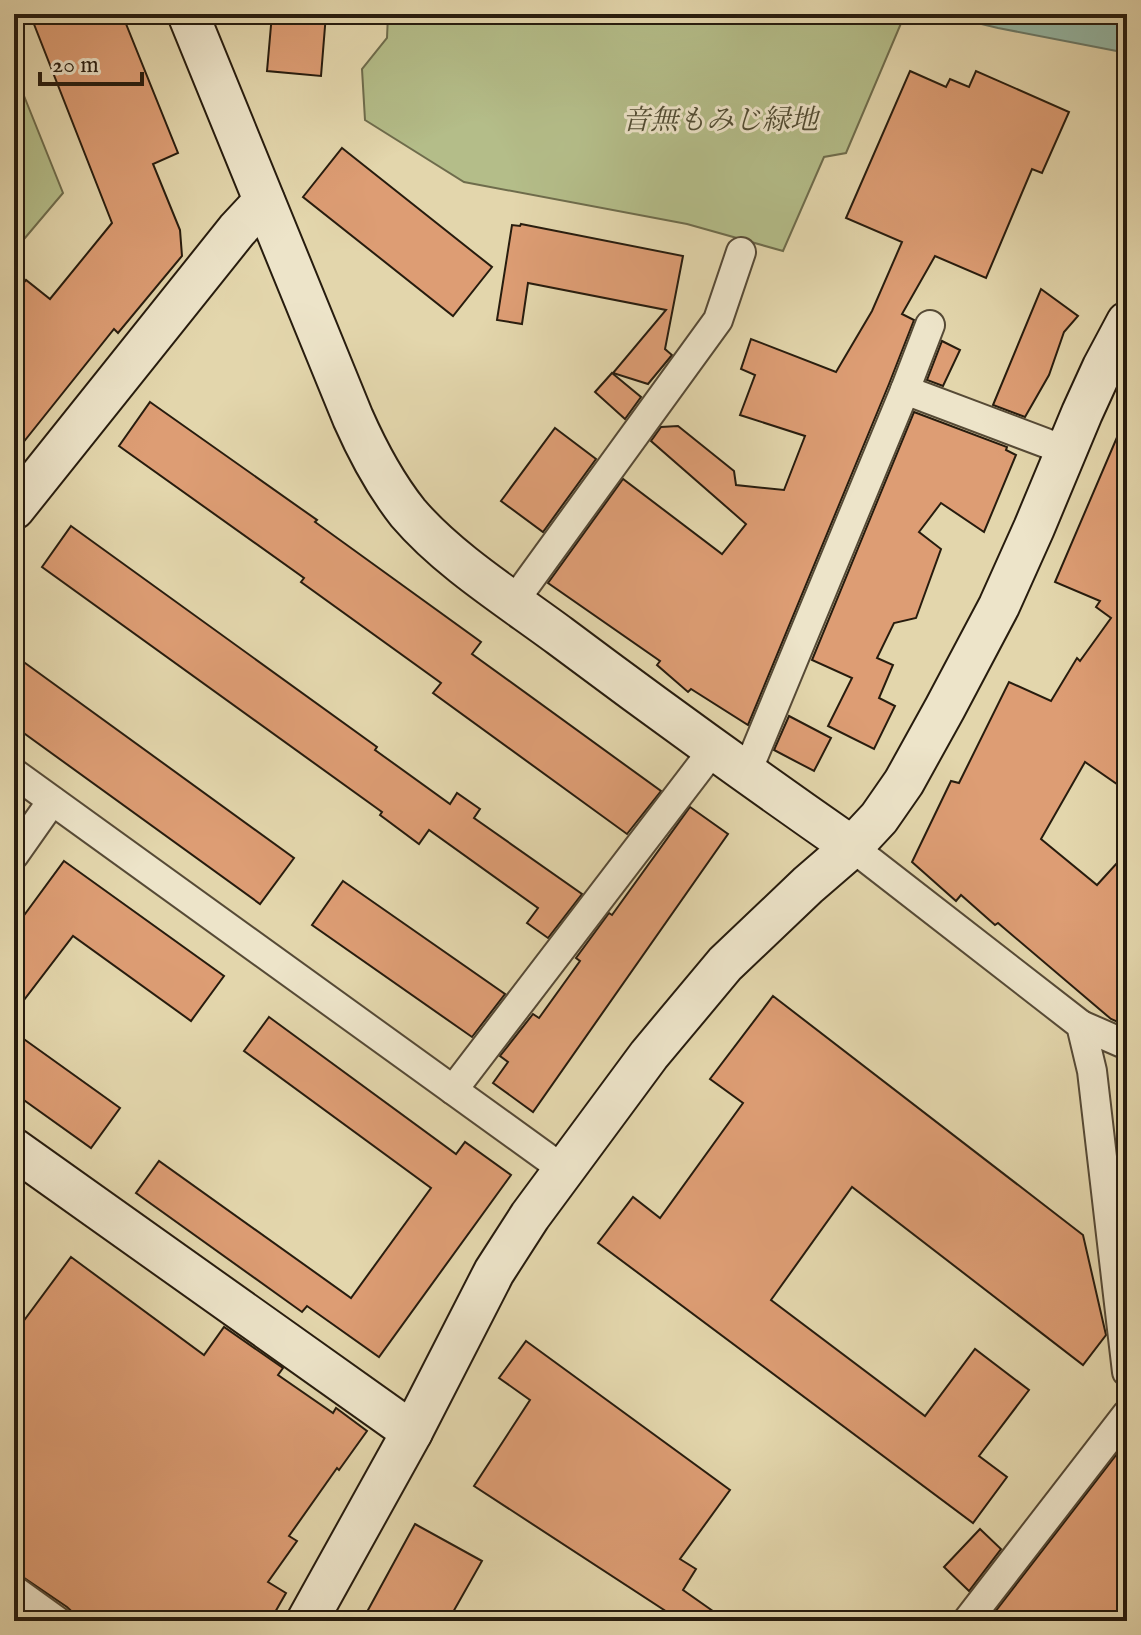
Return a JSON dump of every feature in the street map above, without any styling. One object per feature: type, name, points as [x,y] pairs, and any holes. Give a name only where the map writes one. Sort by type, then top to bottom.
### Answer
[{"type":"street","points":[[188,14],[367,450],[409,514],[452,556],[713,750],[852,847],[1081,1025],[1127,1045]]},
{"type":"street","points":[[14,509],[237,230],[264,201]]},
{"type":"street","points":[[514,601],[718,320],[741,252]]},
{"type":"street","points":[[307,1621],[412,1432],[494,1272],[530,1216],[649,1055],[725,964],[852,847],[879,818],[904,782],[999,606],[1103,367],[1127,322]]},
{"type":"street","points":[[746,774],[930,325]]},
{"type":"street","points":[[905,390],[1067,451]]},
{"type":"street","points":[[453,1090],[713,750]]},
{"type":"street","points":[[14,773],[564,1170]]},
{"type":"street","points":[[14,855],[52,801]]},
{"type":"street","points":[[1081,1025],[1092,1071],[1127,1372]]},
{"type":"street","points":[[14,1149],[412,1432]]},
{"type":"street","points":[[967,1621],[1127,1414]]},
{"type":"street","points":[[14,1590],[57,1621]]},
{"type":"green space","name":"音無もみじ緑地","points":[[388,14],[905,14],[846,153],[824,157],[783,251],[687,224],[464,182],[365,120],[362,69],[387,38]]},
{"type":"green space","points":[[14,71],[63,193],[14,251]]},
{"type":"shaded area","points":[[940,14],[1127,14],[1127,53],[998,28]]},
{"type":"building","points":[[30,14],[122,14],[178,153],[153,164],[180,230],[182,256],[118,333],[114,329],[14,454],[14,294],[26,280],[50,299],[112,223]]},
{"type":"building","points":[[272,14],[326,14],[321,76],[267,71]]},
{"type":"building","points":[[910,71],[946,87],[950,79],[969,87],[976,71],[1069,112],[1042,173],[1032,169],[986,278],[935,256],[902,314],[914,320],[748,725],[691,689],[688,692],[657,665],[660,661],[548,583],[623,479],[722,554],[746,524],[651,441],[661,427],[678,426],[734,471],[736,485],[784,490],[805,436],[740,415],[755,375],[741,369],[751,339],[836,372],[872,311],[902,242],[846,218]]},
{"type":"building","points":[[342,148],[492,267],[453,316],[303,197]]},
{"type":"building","points":[[521,224],[683,256],[665,349],[672,355],[648,384],[613,373],[666,310],[528,283],[522,324],[497,320],[512,225]]},
{"type":"building","points":[[1041,289],[1078,316],[1064,332],[1049,375],[1025,417],[993,405]]},
{"type":"building","points":[[942,341],[960,350],[943,386],[927,380]]},
{"type":"building","points":[[612,373],[641,397],[625,419],[595,392]]},
{"type":"building","points":[[150,402],[317,520],[315,522],[481,642],[472,654],[661,791],[627,834],[433,693],[441,683],[301,582],[304,578],[119,446]]},
{"type":"building","points":[[914,412],[1007,447],[1006,450],[1016,455],[984,532],[941,503],[919,532],[941,549],[916,618],[894,623],[877,658],[893,665],[879,698],[895,706],[874,749],[828,726],[852,678],[812,660]]},
{"type":"building","points":[[1127,414],[1127,791],[1085,762],[1041,839],[1097,885],[1127,852],[1127,1026],[1111,1019],[961,895],[956,901],[912,862],[951,781],[959,783],[1009,682],[1051,701],[1077,658],[1080,661],[1111,618],[1096,607],[1100,601],[1055,582]]},
{"type":"building","points":[[555,428],[596,459],[543,532],[501,501]]},
{"type":"building","points":[[71,526],[377,747],[375,750],[450,804],[457,793],[480,809],[474,818],[582,894],[548,938],[527,923],[538,908],[429,830],[419,844],[380,815],[382,812],[42,567]]},
{"type":"building","points":[[14,655],[294,858],[260,904],[14,726]]},
{"type":"building","points":[[789,716],[831,738],[814,771],[774,750]]},
{"type":"building","points":[[690,807],[728,834],[533,1112],[493,1083],[508,1062],[500,1056],[533,1014],[539,1018],[580,961],[576,958],[609,913],[612,915]]},
{"type":"building","points":[[64,861],[224,976],[191,1021],[73,936],[14,1013],[14,929]]},
{"type":"building","points":[[343,881],[505,994],[472,1037],[312,925]]},
{"type":"building","points":[[773,996],[1083,1235],[1106,1335],[1083,1365],[852,1187],[771,1300],[925,1416],[975,1349],[1029,1390],[979,1456],[1007,1477],[973,1523],[598,1243],[633,1197],[660,1218],[743,1103],[710,1079]]},
{"type":"building","points":[[269,1017],[456,1154],[465,1142],[511,1175],[379,1357],[307,1306],[302,1312],[136,1193],[159,1161],[351,1298],[431,1188],[244,1051]]},
{"type":"building","points":[[14,1032],[120,1108],[91,1148],[14,1093]]},
{"type":"building","points":[[71,1257],[204,1355],[224,1327],[283,1368],[278,1375],[333,1413],[336,1408],[367,1431],[289,1536],[297,1541],[268,1582],[286,1593],[270,1621],[82,1621],[14,1571],[14,1334]]},
{"type":"building","points":[[526,1341],[730,1490],[680,1559],[696,1569],[683,1590],[727,1621],[681,1621],[474,1486],[530,1400],[499,1378]]},
{"type":"building","points":[[1127,1443],[1127,1621],[988,1621],[1120,1450]]},
{"type":"building","points":[[415,1524],[482,1561],[448,1621],[362,1621]]},
{"type":"building","points":[[980,1529],[1001,1549],[969,1591],[944,1567]]}]
